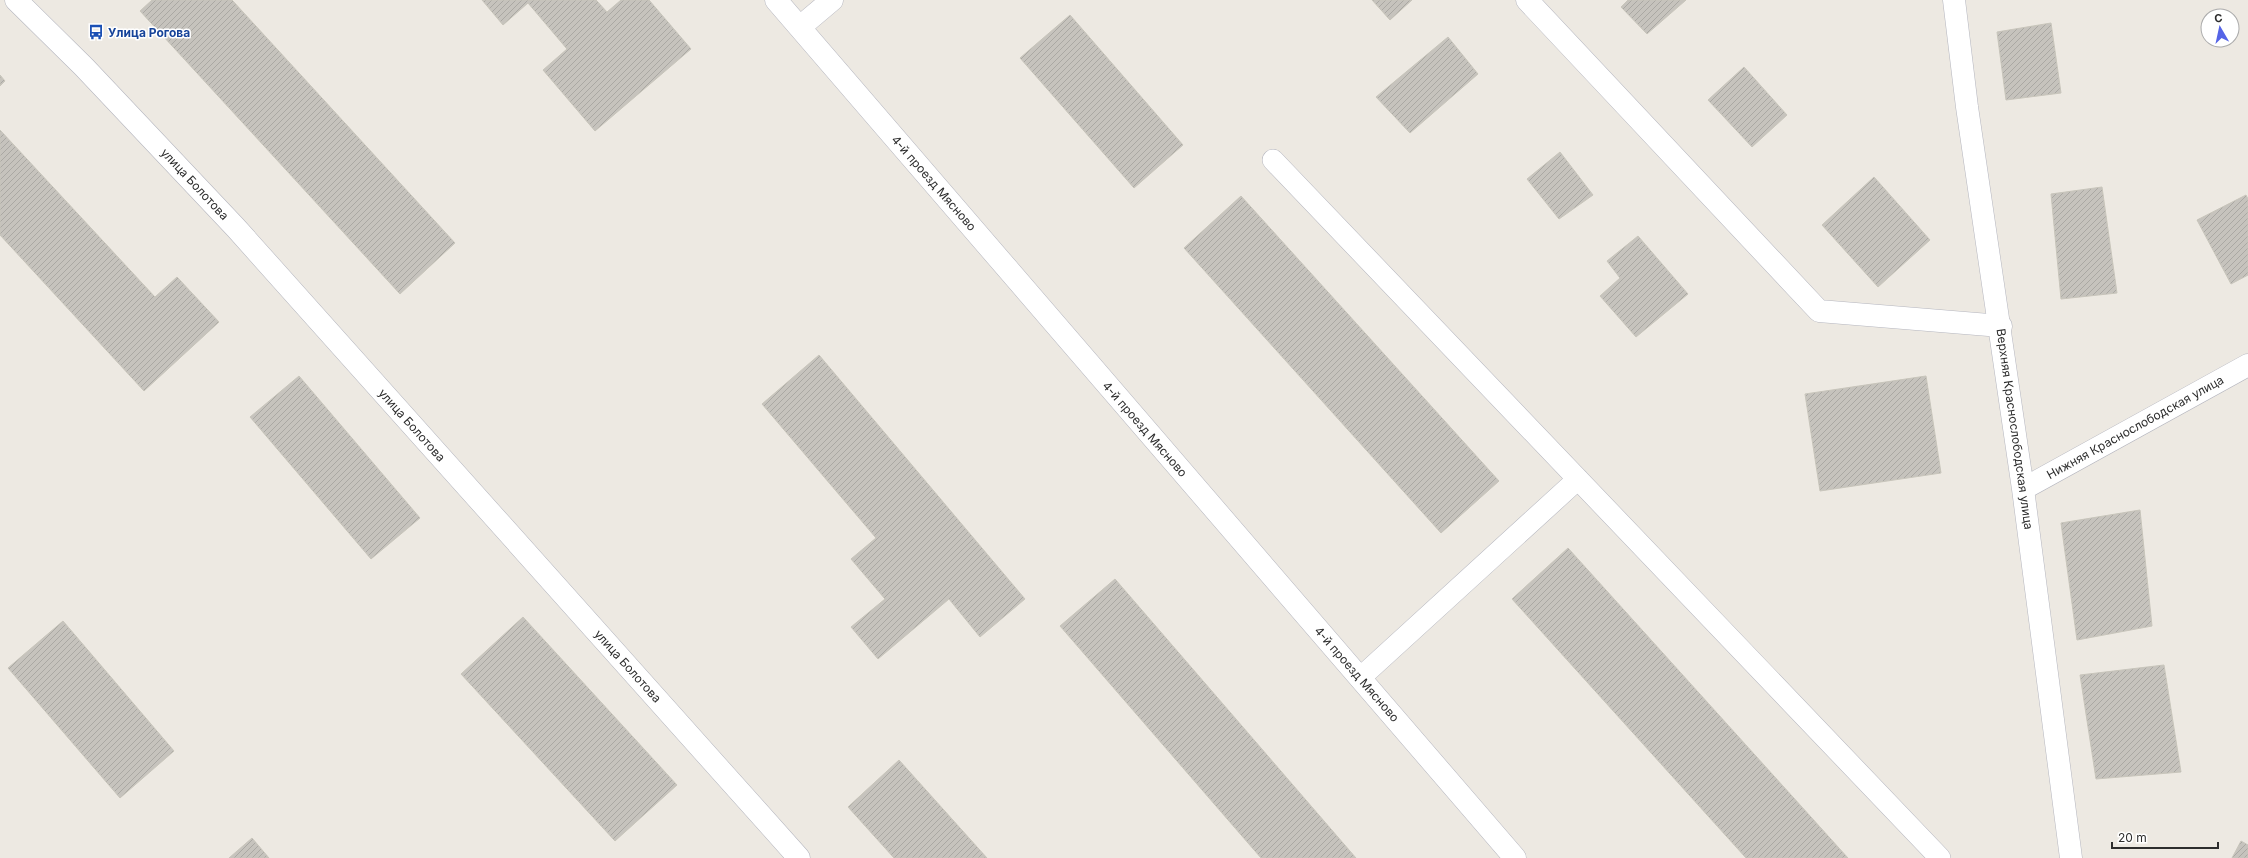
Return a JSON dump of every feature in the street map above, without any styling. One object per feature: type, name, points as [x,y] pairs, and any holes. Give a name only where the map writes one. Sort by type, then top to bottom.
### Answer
[{"type":"street","name":"улица Болотова","points":[[16,0],[84,67],[236,228],[799,858]]},
{"type":"street","name":"4-й проезд Мясново","points":[[776,0],[1515,858]]},
{"type":"street","points":[[800,27],[832,0]]},
{"type":"street","points":[[1527,0],[1819,311],[2001,326]]},
{"type":"street","name":"Верхняя Краснослободская улица","points":[[1954,0],[1967,107],[2001,326],[2071,858]]},
{"type":"street","name":"Нижняя Краснослободская улица","points":[[2023,489],[2248,365]]},
{"type":"lane","points":[[1273,160],[1940,858]]},
{"type":"lane","points":[[1360,678],[1578,479]]},
{"type":"building","points":[[152,0],[232,0],[455,243],[400,294],[140,11]]},
{"type":"building","points":[[482,0],[596,0],[607,12],[621,0],[649,0],[691,49],[595,131],[543,70],[567,49],[528,3],[503,25]]},
{"type":"building","points":[[1372,0],[1412,0],[1390,20]]},
{"type":"building","points":[[1628,0],[1686,0],[1647,34],[1621,7]]},
{"type":"building","points":[[1070,15],[1183,145],[1134,188],[1020,58]]},
{"type":"building","points":[[2051,23],[2061,93],[2006,100],[1997,32]]},
{"type":"building","points":[[1448,37],[1478,74],[1410,133],[1376,97]]},
{"type":"building","points":[[1744,67],[1787,115],[1752,147],[1708,100]]},
{"type":"building","points":[[0,75],[5,81],[0,86]]},
{"type":"building","points":[[0,130],[155,297],[177,277],[219,322],[144,391],[0,235]]},
{"type":"building","points":[[1560,152],[1593,195],[1559,219],[1527,179]]},
{"type":"building","points":[[1874,177],[1930,240],[1878,287],[1822,225]]},
{"type":"building","points":[[2102,187],[2117,293],[2061,299],[2051,194]]},
{"type":"building","points":[[2246,195],[2248,199],[2248,275],[2231,284],[2197,220]]},
{"type":"building","points":[[1241,196],[1499,481],[1441,533],[1184,248]]},
{"type":"building","points":[[1638,236],[1688,294],[1636,337],[1600,296],[1620,278],[1607,261]]},
{"type":"building","points":[[819,355],[1025,599],[980,637],[949,599],[878,659],[851,627],[885,599],[851,559],[876,538],[762,404]]},
{"type":"building","points":[[299,376],[420,518],[371,559],[250,417]]},
{"type":"building","points":[[1926,376],[1941,473],[1820,491],[1805,394]]},
{"type":"building","points":[[2140,510],[2152,626],[2077,640],[2061,523]]},
{"type":"building","points":[[1568,548],[1848,858],[1746,858],[1512,599]]},
{"type":"building","points":[[1115,579],[1356,858],[1261,858],[1060,626]]},
{"type":"building","points":[[523,617],[677,785],[615,841],[461,674]]},
{"type":"building","points":[[63,621],[174,751],[120,798],[8,668]]},
{"type":"building","points":[[2164,665],[2181,772],[2096,779],[2080,675]]},
{"type":"building","points":[[899,760],[987,858],[894,858],[848,807]]},
{"type":"building","points":[[252,838],[269,858],[229,858]]},
{"type":"building","points":[[2241,841],[2248,845],[2248,858],[2232,858]]},
{"type":"place","name":"Улица Рогова","points":[[96,32]]}]
